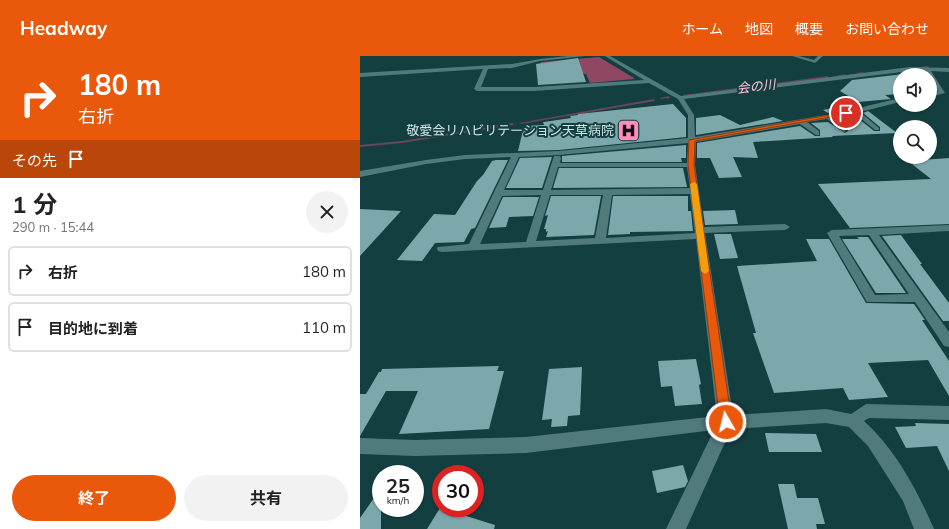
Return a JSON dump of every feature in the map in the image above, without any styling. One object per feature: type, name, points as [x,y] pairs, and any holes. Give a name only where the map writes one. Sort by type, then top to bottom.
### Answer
[{"type":"street","points":[[360,75],[486,68],[583,56]]},
{"type":"street","points":[[607,56],[677,96],[691,116],[691,165],[726,422],[676,529]]},
{"type":"street","points":[[794,56],[815,62],[819,56]]},
{"type":"street","points":[[486,68],[477,89],[534,89],[650,81]]},
{"type":"street","points":[[937,70],[949,70]]},
{"type":"street","points":[[677,96],[893,71]]},
{"type":"street","points":[[937,85],[942,93],[937,94]]},
{"type":"street","points":[[360,174],[457,158],[559,153],[692,140],[776,129],[802,122],[855,112],[893,102]]},
{"type":"street","points":[[855,112],[877,128]]},
{"type":"street","points":[[829,117],[844,130]]},
{"type":"street","points":[[802,122],[816,133]]},
{"type":"street","points":[[530,244],[559,153]]},
{"type":"street","points":[[473,247],[516,155]]},
{"type":"street","points":[[555,165],[691,165]]},
{"type":"street","points":[[499,193],[694,191]]},
{"type":"street","points":[[600,241],[608,192]]},
{"type":"street","points":[[442,249],[600,241],[785,227]]},
{"type":"street","points":[[919,298],[871,299],[832,233],[949,228]]},
{"type":"street","points":[[872,232],[949,342]]},
{"type":"street","points":[[853,421],[866,411],[949,413]]},
{"type":"street","points":[[360,446],[415,448],[526,445],[726,422],[826,416],[853,421],[874,441],[909,495],[924,529]]},
{"type":"shaded area","points":[[599,57],[634,79],[590,83],[586,74],[538,70],[541,62]]},
{"type":"building","points":[[578,58],[586,82],[538,85],[536,64]]},
{"type":"building","points":[[893,75],[893,94],[885,95],[891,99],[858,102],[840,91],[852,80]]},
{"type":"building","points":[[856,103],[861,106],[828,113],[823,110]]},
{"type":"building","points":[[673,104],[686,118],[686,137],[559,150],[518,151],[524,126],[544,125],[543,122],[571,118],[570,116],[578,114]]},
{"type":"building","points":[[868,111],[893,130],[893,133],[753,142],[758,158],[733,157],[742,177],[719,178],[710,158],[697,158],[697,143],[800,126],[815,136],[820,136],[820,130],[811,123],[828,122],[845,133],[848,131],[847,128],[837,119],[854,115],[874,131],[880,131],[880,127],[863,113]]},
{"type":"building","points":[[720,115],[740,125],[773,117],[783,121],[696,135],[696,118]]},
{"type":"building","points":[[686,145],[686,158],[681,158],[682,162],[562,162],[562,156]]},
{"type":"building","points":[[552,157],[542,188],[506,188],[520,158]]},
{"type":"building","points":[[949,158],[949,224],[850,228],[818,184],[931,179],[912,164],[937,164],[937,159]]},
{"type":"building","points":[[508,160],[475,228],[471,229],[464,242],[435,243],[422,261],[397,260],[434,214],[455,215],[477,181],[492,161]]},
{"type":"building","points":[[559,168],[683,168],[687,187],[553,188]]},
{"type":"building","points":[[551,196],[601,196],[594,235],[546,237],[548,231],[546,232],[546,229],[544,229],[548,215],[545,216]]},
{"type":"building","points":[[613,196],[688,196],[688,211],[691,211],[693,231],[630,232],[630,234],[608,235]]},
{"type":"building","points":[[503,197],[539,197],[533,216],[509,217],[506,227],[489,228]]},
{"type":"building","points":[[360,209],[401,211],[360,256]]},
{"type":"building","points":[[735,210],[738,224],[705,225],[703,211]]},
{"type":"building","points":[[714,234],[731,234],[738,258],[720,259]]},
{"type":"building","points":[[901,235],[922,264],[920,264],[949,303],[949,321],[943,321],[882,236]]},
{"type":"building","points":[[857,237],[868,237],[906,293],[876,293],[842,239],[859,239]]},
{"type":"building","points":[[806,239],[829,239],[866,303],[914,304],[925,320],[922,320],[949,361],[949,396],[928,360],[868,363],[888,397],[849,400],[843,388],[774,393],[753,333],[756,333],[737,266],[817,261]]},
{"type":"building","points":[[696,359],[701,384],[699,385],[702,404],[675,406],[672,386],[661,387],[658,361]]},
{"type":"building","points":[[499,366],[497,371],[504,371],[489,429],[399,434],[418,391],[386,391],[360,436],[360,394],[366,394],[382,369]]},
{"type":"building","points":[[582,367],[580,415],[568,416],[567,426],[551,427],[552,419],[542,420],[549,369]]},
{"type":"building","points":[[915,423],[949,424],[949,471],[937,446],[906,448],[895,427],[916,426]]},
{"type":"building","points":[[765,433],[816,434],[822,452],[769,452]]},
{"type":"building","points":[[683,465],[688,481],[685,487],[657,493],[652,471]]},
{"type":"building","points":[[778,484],[794,484],[797,498],[818,498],[825,524],[816,524],[817,529],[788,529]]},
{"type":"building","points":[[372,501],[372,517],[381,517],[381,529],[360,529],[360,518]]},
{"type":"building","points":[[434,517],[469,517],[495,525],[494,529],[427,529]]},
{"type":"waterway","name":"会の川","points":[[913,68],[928,67]]},
{"type":"waterway","name":"会の川","points":[[850,75],[863,73]]},
{"type":"waterway","name":"会の川","points":[[832,77],[845,75]]},
{"type":"waterway","name":"会の川","points":[[684,95],[828,77]]},
{"type":"waterway","name":"会の川","points":[[661,98],[669,97]]},
{"type":"waterway","name":"会の川","points":[[521,123],[654,100]]},
{"type":"waterway","name":"会の川","points":[[360,146],[402,142],[512,124]]},
{"type":"slow traffic","points":[[694,184],[705,271]]},
{"type":"place","name":"敬愛会リハビリテーション天草病院","points":[[629,130]]},
{"type":"route","points":[[726,422],[691,165],[692,140],[747,132],[846,113]]}]
